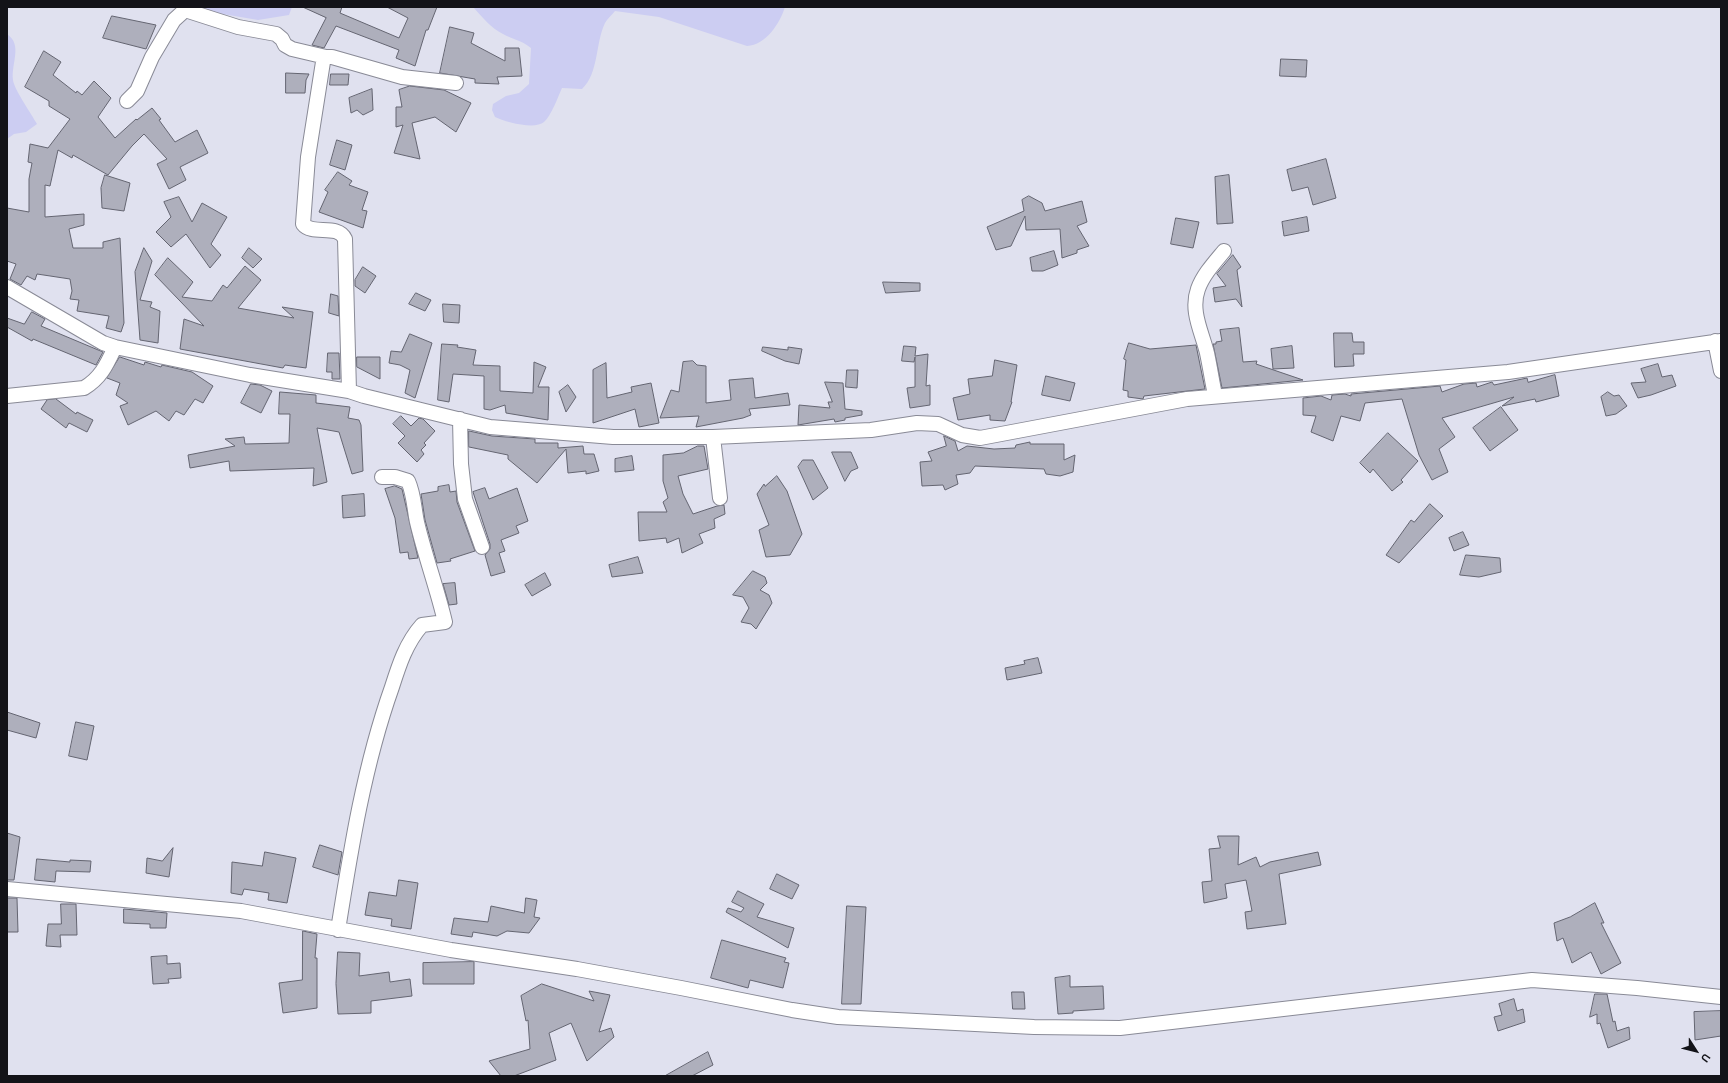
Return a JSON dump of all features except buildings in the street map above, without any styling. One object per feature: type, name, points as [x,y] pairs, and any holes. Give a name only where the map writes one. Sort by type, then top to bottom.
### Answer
[{"type":"street","points":[[126,101],[138,91],[152,57],[174,20],[186,10],[238,27],[276,34],[282,38],[285,45],[292,49],[332,57],[402,77],[456,83]]},
{"type":"street","points":[[326,57],[323,62],[308,157],[303,224],[307,228],[338,232],[343,235],[345,239],[349,391]]},
{"type":"street","points":[[1215,395],[1207,352],[1197,321],[1195,306],[1198,289],[1208,270],[1224,251]]},
{"type":"street","points":[[7,287],[103,343],[115,347],[250,375],[349,391],[490,427],[613,438],[713,438],[871,430],[917,423],[938,424],[962,435],[980,438],[1215,395],[1508,372],[1718,341],[1721,371]]},
{"type":"street","points":[[7,396],[84,388],[95,382],[104,371],[115,347]]},
{"type":"street","points":[[460,420],[461,464],[465,499],[482,547]]},
{"type":"street","points":[[713,438],[720,498]]},
{"type":"street","points":[[338,930],[368,764],[383,712],[400,663],[413,635],[422,625],[444,622],[439,595],[418,524],[413,490],[408,480],[395,477],[382,477]]},
{"type":"street","points":[[7,889],[241,911],[338,930],[681,988],[792,1010],[838,1017],[968,1025],[1120,1028],[1532,980],[1637,988],[1721,997]]},
{"type":"shaded area","points":[[203,7],[292,7],[289,15],[258,20],[211,12]]},
{"type":"shaded area","points":[[473,7],[785,7],[780,20],[771,32],[760,42],[747,46],[659,17],[615,11],[605,23],[594,67],[582,89],[562,88],[547,119],[540,124],[527,125],[513,123],[495,117],[492,110],[493,104],[506,96],[519,93],[529,84],[531,48],[499,32]]},
{"type":"shaded area","points":[[7,34],[12,38],[15,49],[13,74],[14,84],[37,124],[26,132],[14,134],[7,139]]}]
